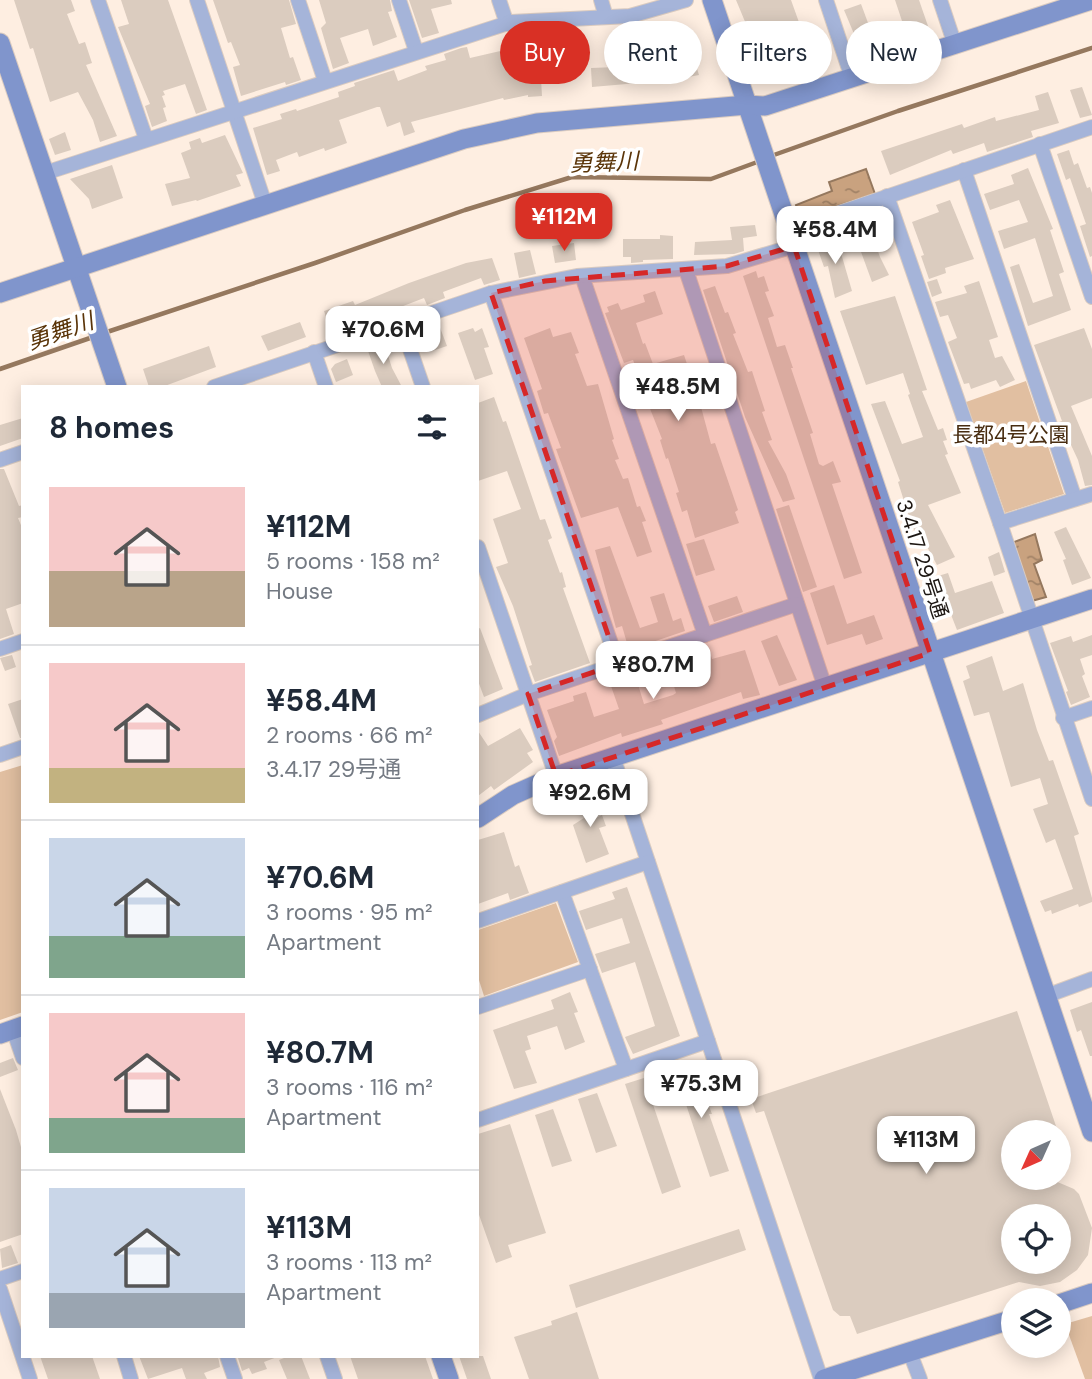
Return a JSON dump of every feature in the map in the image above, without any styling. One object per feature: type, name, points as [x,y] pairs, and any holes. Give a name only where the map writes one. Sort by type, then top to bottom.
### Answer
[{"type":"street","points":[[99,0],[146,139]]},
{"type":"street","points":[[197,0],[265,204]]},
{"type":"street","points":[[298,0],[325,81]]},
{"type":"street","points":[[399,0],[416,51]]},
{"type":"street","points":[[499,0],[506,21]]},
{"type":"street","points":[[601,0],[606,17]]},
{"type":"street","points":[[549,21],[631,16],[686,0]]},
{"type":"street","name":"3.4.17 29号通","points":[[712,0],[1092,1132]]},
{"type":"street","points":[[826,0],[846,60]]},
{"type":"street","points":[[940,0],[955,45]]},
{"type":"street","points":[[942,49],[1058,5],[1091,0]]},
{"type":"street","points":[[45,173],[500,26]]},
{"type":"street","points":[[0,43],[116,385]]},
{"type":"street","points":[[0,293],[79,273],[265,204],[464,139],[537,123],[747,105],[765,106],[846,80]]},
{"type":"street","points":[[223,385],[491,293],[582,276],[727,266],[887,197],[1092,127]]},
{"type":"street","points":[[1040,144],[1092,297]]},
{"type":"street","points":[[964,170],[1076,499]]},
{"type":"street","points":[[887,197],[1033,619],[1063,718],[1092,799]]},
{"type":"street","points":[[686,270],[825,687]]},
{"type":"street","points":[[582,276],[705,635]]},
{"type":"street","points":[[491,293],[618,664]]},
{"type":"street","points":[[401,323],[422,385]]},
{"type":"street","points":[[314,352],[325,385]]},
{"type":"street","points":[[0,460],[21,453]]},
{"type":"street","points":[[1000,523],[1092,494]]},
{"type":"street","points":[[479,550],[556,776]]},
{"type":"street","points":[[479,817],[513,794],[556,776],[1092,599]]},
{"type":"street","points":[[479,715],[528,694],[797,604]]},
{"type":"street","points":[[0,649],[21,642]]},
{"type":"street","points":[[1063,718],[1092,708]]},
{"type":"street","points":[[0,755],[21,748]]},
{"type":"street","points":[[613,757],[823,1379],[1001,1323]]},
{"type":"street","points":[[479,921],[648,862]]},
{"type":"street","points":[[562,892],[626,1069]]},
{"type":"street","points":[[479,1007],[590,969]]},
{"type":"street","points":[[1046,996],[1092,979]]},
{"type":"street","points":[[12,1030],[21,1053]]},
{"type":"street","points":[[479,1120],[708,1041]]},
{"type":"street","points":[[0,1279],[21,1272]]},
{"type":"street","points":[[0,1289],[21,1352]]},
{"type":"street","points":[[1071,1300],[1092,1293]]},
{"type":"street","points":[[911,1353],[920,1379]]},
{"type":"street","points":[[23,1358],[30,1379]]},
{"type":"street","points":[[125,1358],[131,1379]]},
{"type":"street","points":[[228,1358],[234,1379]]},
{"type":"street","points":[[328,1358],[335,1379]]},
{"type":"street","points":[[442,1358],[449,1379]]},
{"type":"highlighted area","points":[[794,246],[930,653],[556,776],[528,694],[618,664],[491,293],[545,281],[727,266]]},
{"type":"green space","name":"長都4号公園","points":[[1026,381],[1064,494],[1005,513],[966,402]]},
{"type":"green space","points":[[21,766],[21,1013],[0,1020],[0,772]]},
{"type":"green space","points":[[556,903],[578,962],[484,996],[479,980],[479,930]]},
{"type":"green space","points":[[1092,1316],[1092,1379],[1085,1379],[1071,1340],[1071,1322]]},
{"type":"water","points":[[866,169],[875,194],[800,218],[796,205],[832,191],[829,182]]},
{"type":"water","points":[[1035,534],[1042,560],[1034,564],[1046,597],[1028,602],[1009,544]]},
{"type":"building","points":[[14,0],[71,0],[75,11],[67,14],[79,44],[85,42],[92,63],[86,65],[117,136],[100,142],[93,120],[78,92],[50,102]]},
{"type":"building","points":[[121,0],[168,0],[207,110],[196,114],[185,84],[163,91],[166,107],[163,108],[167,121],[152,127],[145,106],[150,104],[118,27],[129,24]]},
{"type":"building","points":[[213,0],[289,0],[296,24],[281,28],[290,58],[293,57],[301,80],[286,85],[285,82],[241,96],[233,67],[240,65],[231,42],[228,43]]},
{"type":"building","points":[[319,0],[390,0],[392,11],[388,12],[397,37],[373,46],[368,29],[340,38],[349,63],[333,69],[321,28],[326,23]]},
{"type":"building","points":[[409,0],[451,0],[452,4],[431,9],[439,33],[422,38]]},
{"type":"building","points":[[736,0],[791,0],[799,21],[745,21]]},
{"type":"building","points":[[895,0],[919,0],[926,21],[902,21]]},
{"type":"building","points":[[861,4],[867,21],[849,21],[844,10]]},
{"type":"building","points":[[467,47],[470,58],[500,51],[500,84],[541,84],[542,96],[503,98],[411,122],[415,132],[404,136],[400,122],[387,127],[380,107],[377,107],[339,120],[347,143],[299,157],[297,152],[276,160],[280,171],[267,175],[253,128],[282,119],[280,114],[339,97],[338,92],[355,86],[354,83],[394,70],[398,81],[427,70],[425,66],[446,60],[444,54],[461,48]]},
{"type":"building","points":[[591,68],[604,68],[604,84],[626,84],[592,87]]},
{"type":"building","points":[[1082,87],[1092,115],[1080,118],[1070,90]]},
{"type":"building","points":[[1048,92],[1059,123],[1031,131],[1033,137],[987,152],[984,143],[953,154],[951,150],[890,175],[881,151],[962,124],[964,128],[995,117],[996,121],[1039,110],[1035,96]]},
{"type":"building","points":[[65,132],[71,150],[55,155],[49,139]]},
{"type":"building","points":[[225,135],[243,173],[236,175],[241,186],[197,201],[172,206],[165,184],[190,178],[181,153],[191,149],[189,142],[200,138],[202,143]]},
{"type":"building","points":[[1069,150],[1074,165],[1078,163],[1087,188],[1090,187],[1092,193],[1090,257],[1080,226],[1086,224],[1070,178],[1066,180],[1057,154]]},
{"type":"building","points":[[112,165],[123,198],[92,209],[89,199],[70,179]]},
{"type":"building","points":[[1028,168],[1053,229],[1050,230],[1064,272],[1059,274],[1071,310],[1028,326],[1010,267],[1019,264],[1033,303],[1053,296],[1035,238],[1004,249],[998,231],[1028,222],[1019,200],[990,210],[984,194],[1014,184],[1011,175]]},
{"type":"building","points":[[950,200],[974,259],[945,268],[946,273],[929,279],[912,222],[939,212],[936,205]]},
{"type":"building","points":[[755,225],[757,236],[743,238],[744,251],[734,254],[694,255],[695,242],[732,240],[730,227]]},
{"type":"building","points":[[869,226],[889,275],[872,282],[853,230]]},
{"type":"building","points":[[660,235],[673,236],[673,259],[631,263],[631,257],[623,257],[623,239],[660,239]]},
{"type":"building","points":[[836,236],[852,291],[835,298],[828,266],[824,267],[817,247],[818,243]]},
{"type":"building","points":[[574,243],[576,260],[555,263],[552,246]]},
{"type":"building","points":[[530,250],[536,274],[519,278],[514,253]]},
{"type":"building","points":[[492,258],[500,280],[484,285],[481,278],[443,292],[445,298],[427,305],[424,298],[331,332],[324,311],[353,301],[355,305],[466,263]]},
{"type":"building","points":[[756,271],[758,278],[764,276],[769,291],[765,292],[774,316],[768,318],[777,347],[785,345],[813,433],[810,434],[819,464],[823,466],[833,461],[841,482],[832,484],[862,573],[844,579],[743,276]]},
{"type":"building","points":[[937,279],[942,293],[932,297],[927,282]]},
{"type":"building","points":[[979,281],[998,337],[989,340],[995,358],[1002,356],[1015,380],[1000,387],[996,380],[971,389],[969,383],[964,384],[948,342],[957,338],[948,315],[940,317],[935,302],[967,293],[964,286]]},
{"type":"building","points":[[715,286],[725,313],[728,312],[736,333],[733,334],[748,372],[752,371],[772,440],[768,441],[786,474],[795,499],[783,502],[745,417],[703,290]]},
{"type":"building","points":[[655,291],[663,314],[636,323],[643,344],[645,343],[653,364],[684,355],[711,444],[715,443],[738,510],[735,512],[739,523],[695,538],[687,510],[682,512],[676,493],[679,492],[668,458],[666,459],[660,440],[662,439],[638,384],[642,383],[633,360],[624,363],[605,313],[609,312],[607,307],[618,303],[621,310],[645,302],[643,295]]},
{"type":"building","points":[[895,296],[927,390],[922,391],[938,430],[943,428],[947,440],[943,441],[948,454],[945,455],[961,493],[928,505],[955,557],[937,565],[920,534],[917,535],[912,526],[898,482],[900,481],[871,404],[885,401],[902,444],[923,437],[903,373],[866,385],[840,311]]},
{"type":"building","points":[[300,322],[306,337],[268,351],[261,336]]},
{"type":"building","points":[[439,325],[447,346],[429,352],[425,344],[420,346],[415,333]]},
{"type":"building","points":[[473,328],[475,332],[482,328],[489,347],[484,348],[493,374],[475,380],[458,333]]},
{"type":"building","points":[[550,328],[553,337],[571,332],[579,353],[575,354],[587,386],[598,384],[619,459],[615,460],[623,479],[628,478],[637,507],[640,506],[646,521],[642,522],[652,552],[637,557],[618,507],[581,518],[556,449],[561,448],[548,413],[544,414],[537,391],[542,389],[524,338]]},
{"type":"building","points":[[1084,328],[1092,349],[1092,398],[1071,406],[1092,456],[1092,485],[1085,486],[1078,460],[1059,422],[1062,421],[1034,345]]},
{"type":"building","points":[[384,343],[401,385],[381,385],[367,348]]},
{"type":"building","points":[[209,346],[216,367],[167,385],[148,385],[143,369]]},
{"type":"building","points":[[347,359],[353,375],[336,382],[331,369],[335,364]]},
{"type":"building","points":[[494,397],[503,422],[506,421],[540,520],[545,519],[552,538],[548,540],[560,573],[562,572],[566,587],[563,588],[590,663],[535,682],[513,606],[496,567],[508,563],[493,519],[521,509],[507,471],[479,481],[479,403]]},
{"type":"building","points":[[21,419],[21,439],[0,446],[0,425]]},
{"type":"building","points":[[0,469],[4,469],[21,506],[21,517],[18,518],[21,525],[21,604],[6,609],[14,634],[0,639]]},
{"type":"building","points":[[789,505],[817,587],[803,592],[776,509]]},
{"type":"building","points":[[1066,527],[1091,578],[1072,585],[1063,560],[1066,559],[1054,532]]},
{"type":"building","points":[[704,539],[715,570],[696,576],[686,544]]},
{"type":"building","points":[[610,546],[640,628],[658,622],[650,597],[664,593],[673,621],[681,618],[685,631],[629,650],[622,626],[616,628],[595,550]]},
{"type":"building","points":[[999,552],[1005,572],[994,576],[988,557]]},
{"type":"building","points":[[948,573],[955,593],[992,581],[1004,613],[957,630],[941,589],[933,592],[928,579]]},
{"type":"building","points":[[834,585],[847,624],[874,615],[883,639],[866,645],[862,634],[827,645],[810,593]]},
{"type":"building","points":[[737,596],[743,612],[714,622],[708,606]]},
{"type":"building","points":[[479,628],[503,689],[484,697],[479,684]]},
{"type":"building","points":[[777,635],[797,680],[779,686],[761,641]]},
{"type":"building","points":[[1092,635],[1092,655],[1080,659],[1085,674],[1082,676],[1090,697],[1071,705],[1050,643],[1071,636],[1073,642]]},
{"type":"building","points":[[745,650],[760,695],[743,699],[741,692],[661,720],[663,724],[622,737],[621,733],[559,756],[554,741],[557,737],[547,710],[574,701],[573,696],[586,692],[594,717],[619,709],[611,686],[636,678],[644,704],[676,693],[668,666],[710,653],[712,659]]},
{"type":"building","points":[[12,655],[16,667],[5,671],[0,658]]},
{"type":"building","points":[[992,656],[1003,691],[1023,683],[1037,730],[1049,761],[1053,760],[1079,834],[1074,836],[1092,902],[1079,907],[1078,904],[1052,914],[1051,910],[1045,912],[1040,901],[1073,889],[1055,839],[1046,843],[1033,809],[1048,804],[1040,778],[1011,787],[989,712],[974,716],[963,681],[970,678],[966,666]]},
{"type":"building","points":[[21,700],[21,738],[20,738],[8,704]]},
{"type":"building","points":[[520,728],[533,750],[527,753],[533,762],[494,790],[491,786],[479,795],[479,732],[488,746]]},
{"type":"building","points":[[585,787],[596,818],[602,815],[606,826],[599,828],[609,854],[586,863],[573,825],[584,818],[573,791]]},
{"type":"building","points":[[504,832],[515,867],[519,865],[529,893],[510,900],[508,893],[479,904],[479,840]]},
{"type":"building","points":[[627,887],[680,1036],[633,1054],[625,1037],[655,1026],[635,962],[602,973],[595,954],[630,943],[622,918],[586,930],[579,911],[615,899],[612,892]]},
{"type":"building","points":[[570,992],[578,1012],[574,1013],[585,1042],[565,1050],[557,1026],[527,1036],[531,1049],[525,1051],[537,1083],[514,1089],[493,1030],[554,1009],[551,1000]]},
{"type":"building","points":[[1092,1002],[1090,1056],[1081,1030],[1077,1032],[1070,1010]]},
{"type":"building","points":[[1017,1011],[1054,1120],[1001,1120],[1001,1190],[1074,1189],[1079,1194],[1092,1228],[1088,1255],[1077,1270],[1060,1282],[1040,1286],[1019,1282],[857,1334],[850,1316],[840,1316],[833,1310],[764,1111],[756,1113],[751,1099]]},
{"type":"building","points":[[13,1058],[18,1070],[0,1077],[0,1063]]},
{"type":"building","points":[[692,1063],[712,1114],[709,1114],[729,1171],[710,1177],[674,1068]]},
{"type":"building","points":[[644,1078],[681,1187],[662,1194],[625,1084]]},
{"type":"building","points":[[0,1089],[21,1147],[21,1235],[0,1242]]},
{"type":"building","points":[[597,1093],[617,1146],[596,1153],[578,1099]]},
{"type":"building","points":[[553,1109],[572,1161],[552,1167],[535,1115]]},
{"type":"building","points":[[510,1124],[546,1233],[508,1245],[512,1257],[496,1263],[479,1215],[479,1134]]},
{"type":"building","points":[[739,1229],[746,1250],[576,1308],[569,1285]]},
{"type":"building","points":[[11,1245],[18,1263],[2,1268],[0,1249]]},
{"type":"building","points":[[577,1312],[599,1379],[529,1379],[514,1337],[552,1325],[551,1321]]},
{"type":"building","points":[[483,1356],[491,1379],[467,1379],[460,1358]]},
{"type":"building","points":[[41,1358],[93,1358],[100,1379],[48,1379]]},
{"type":"building","points":[[140,1358],[218,1358],[220,1367],[204,1373],[207,1379],[186,1379],[182,1368],[148,1379]]},
{"type":"building","points":[[238,1358],[274,1358],[264,1362],[267,1369],[252,1374],[249,1368],[242,1371]]},
{"type":"building","points":[[302,1358],[310,1379],[287,1379],[279,1360]]},
{"type":"building","points":[[351,1358],[426,1358],[433,1379],[358,1379]]},
{"type":"waterway","name":"勇舞川","points":[[771,156],[898,111],[1092,48]]},
{"type":"waterway","name":"勇舞川","points":[[104,333],[465,210],[572,177],[711,179],[760,161]]},
{"type":"waterway","name":"勇舞川","points":[[0,369],[93,337]]}]
